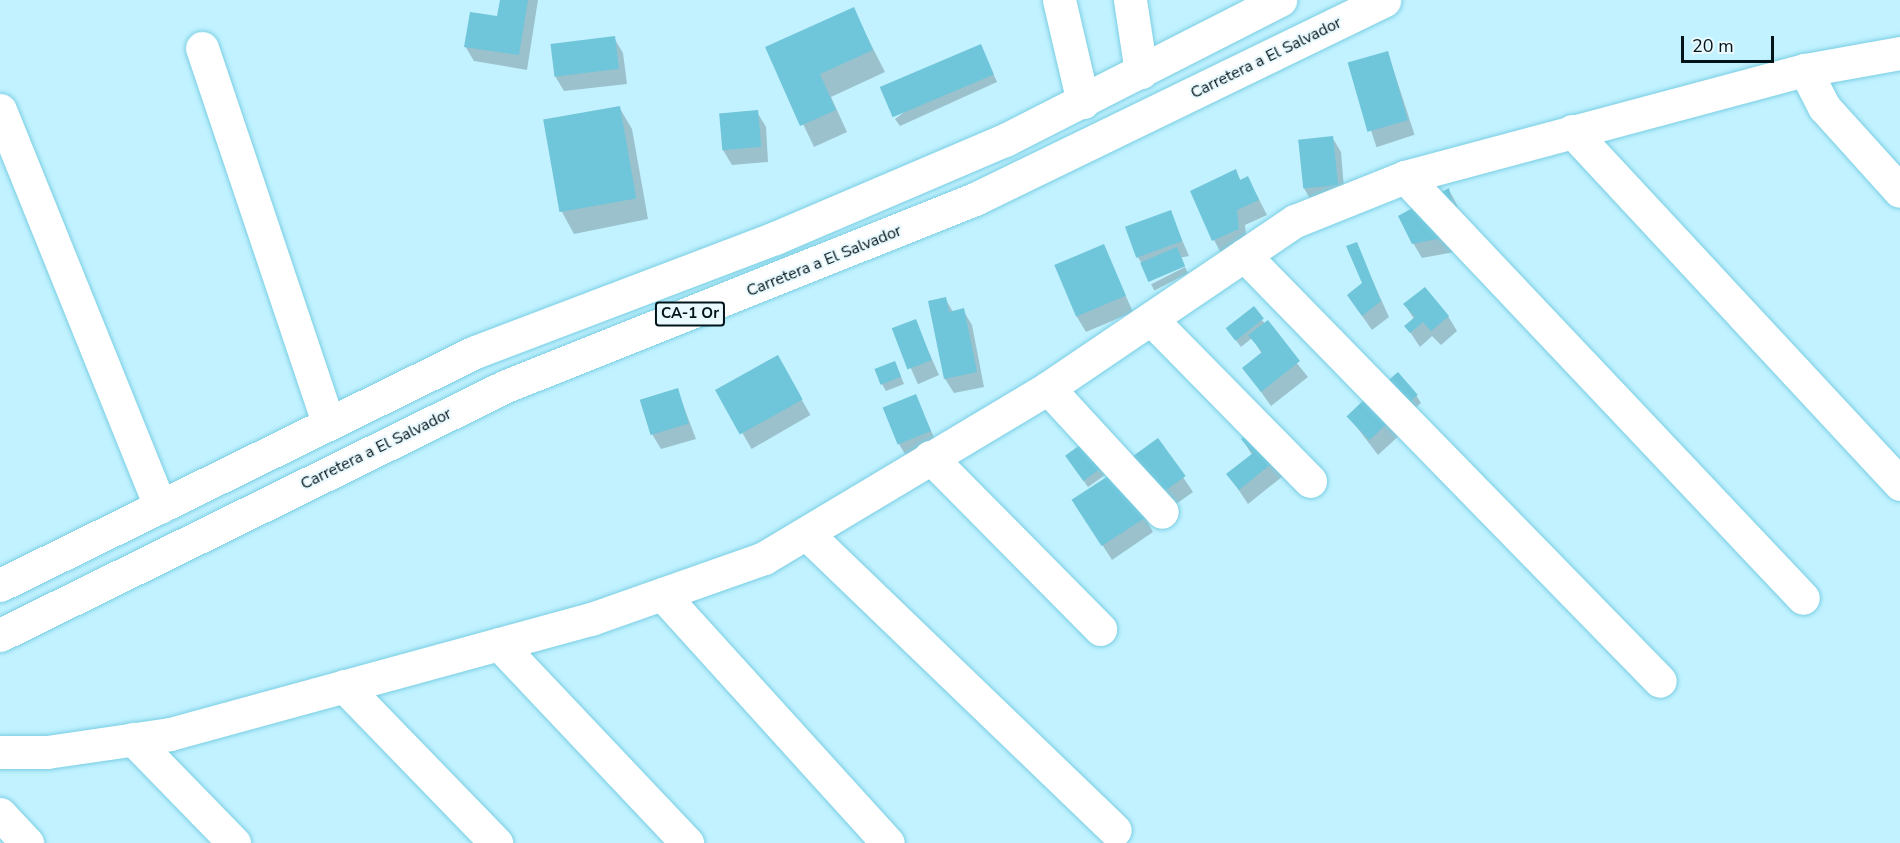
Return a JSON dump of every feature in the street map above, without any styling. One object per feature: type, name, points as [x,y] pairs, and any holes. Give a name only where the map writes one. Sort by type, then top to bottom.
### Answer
[{"type":"main road","points":[[1059,0],[1083,102]]},
{"type":"main road","points":[[1130,0],[1141,72]]},
{"type":"main road","name":"CA-1 Or","points":[[0,585],[328,422],[475,352],[775,238],[1083,102],[1280,0]]},
{"type":"main road","name":"Carretera a El Salvador","points":[[0,635],[506,386],[975,199],[1384,0]]},
{"type":"main road","points":[[202,48],[328,422]]},
{"type":"main road","points":[[0,752],[133,739],[344,686],[499,644],[662,594],[764,558],[1048,388],[1295,221],[1405,177],[1805,70],[1900,54]]},
{"type":"main road","points":[[1805,70],[1824,107],[1900,191]]},
{"type":"main road","points":[[0,110],[160,507]]},
{"type":"main road","points":[[1572,131],[1900,484]]},
{"type":"main road","points":[[1405,177],[1803,598]]},
{"type":"main road","points":[[1244,255],[1660,681]]},
{"type":"main road","points":[[1151,319],[1310,481]]},
{"type":"main road","points":[[1048,388],[1162,512]]},
{"type":"main road","points":[[930,457],[1100,629]]},
{"type":"main road","points":[[807,534],[1115,830]]},
{"type":"main road","points":[[662,594],[888,843]]},
{"type":"main road","points":[[499,644],[687,843]]},
{"type":"main road","points":[[344,686],[496,843]]},
{"type":"main road","points":[[133,739],[234,843]]},
{"type":"main road","points":[[0,814],[27,843]]},
{"type":"building","points":[[500,0],[528,0],[519,55],[464,47],[470,12],[497,16]]},
{"type":"building","points":[[854,7],[873,50],[820,74],[836,110],[800,126],[765,47]]},
{"type":"building","points":[[615,36],[619,69],[555,77],[550,44]]},
{"type":"building","points":[[981,44],[994,74],[893,117],[880,87]]},
{"type":"building","points":[[1388,51],[1408,120],[1367,132],[1348,63]]},
{"type":"building","points":[[620,106],[636,199],[560,212],[543,120]]},
{"type":"building","points":[[758,110],[761,147],[722,150],[719,113]]},
{"type":"building","points":[[1333,136],[1338,185],[1303,188],[1298,140]]},
{"type":"building","points":[[1236,169],[1240,180],[1248,176],[1259,200],[1237,210],[1239,229],[1212,241],[1190,191]]},
{"type":"building","points":[[1449,188],[1457,235],[1412,244],[1398,216]]},
{"type":"building","points":[[1171,210],[1182,241],[1136,258],[1125,227]]},
{"type":"building","points":[[1357,242],[1381,301],[1362,316],[1347,295],[1362,283],[1346,246]]},
{"type":"building","points":[[1104,244],[1126,296],[1076,317],[1054,265]]},
{"type":"building","points":[[1177,247],[1185,266],[1148,282],[1140,263]]},
{"type":"building","points":[[1425,287],[1449,316],[1431,331],[1423,322],[1410,333],[1404,326],[1415,317],[1403,304]]},
{"type":"building","points":[[946,297],[949,312],[964,308],[977,372],[944,379],[928,301]]},
{"type":"building","points":[[1254,306],[1264,319],[1235,341],[1226,328]]},
{"type":"building","points":[[916,319],[932,360],[907,369],[892,328]]},
{"type":"building","points":[[1268,320],[1300,361],[1261,392],[1242,368],[1262,352],[1248,335]]},
{"type":"building","points":[[778,355],[803,400],[740,435],[715,390]]},
{"type":"building","points":[[895,361],[901,377],[881,385],[874,369]]},
{"type":"building","points":[[1398,372],[1418,395],[1400,410],[1381,387]]},
{"type":"building","points":[[678,388],[689,423],[651,435],[640,400]]},
{"type":"building","points":[[1371,393],[1394,417],[1369,440],[1347,417]]},
{"type":"building","points":[[916,394],[931,431],[898,445],[883,407]]},
{"type":"building","points":[[1258,426],[1281,456],[1239,490],[1226,474],[1253,453],[1241,439]]},
{"type":"building","points":[[1091,437],[1109,462],[1083,481],[1065,456]]},
{"type":"building","points":[[1158,438],[1186,476],[1152,500],[1125,462]]},
{"type":"building","points":[[1116,471],[1146,517],[1102,546],[1072,500]]}]
